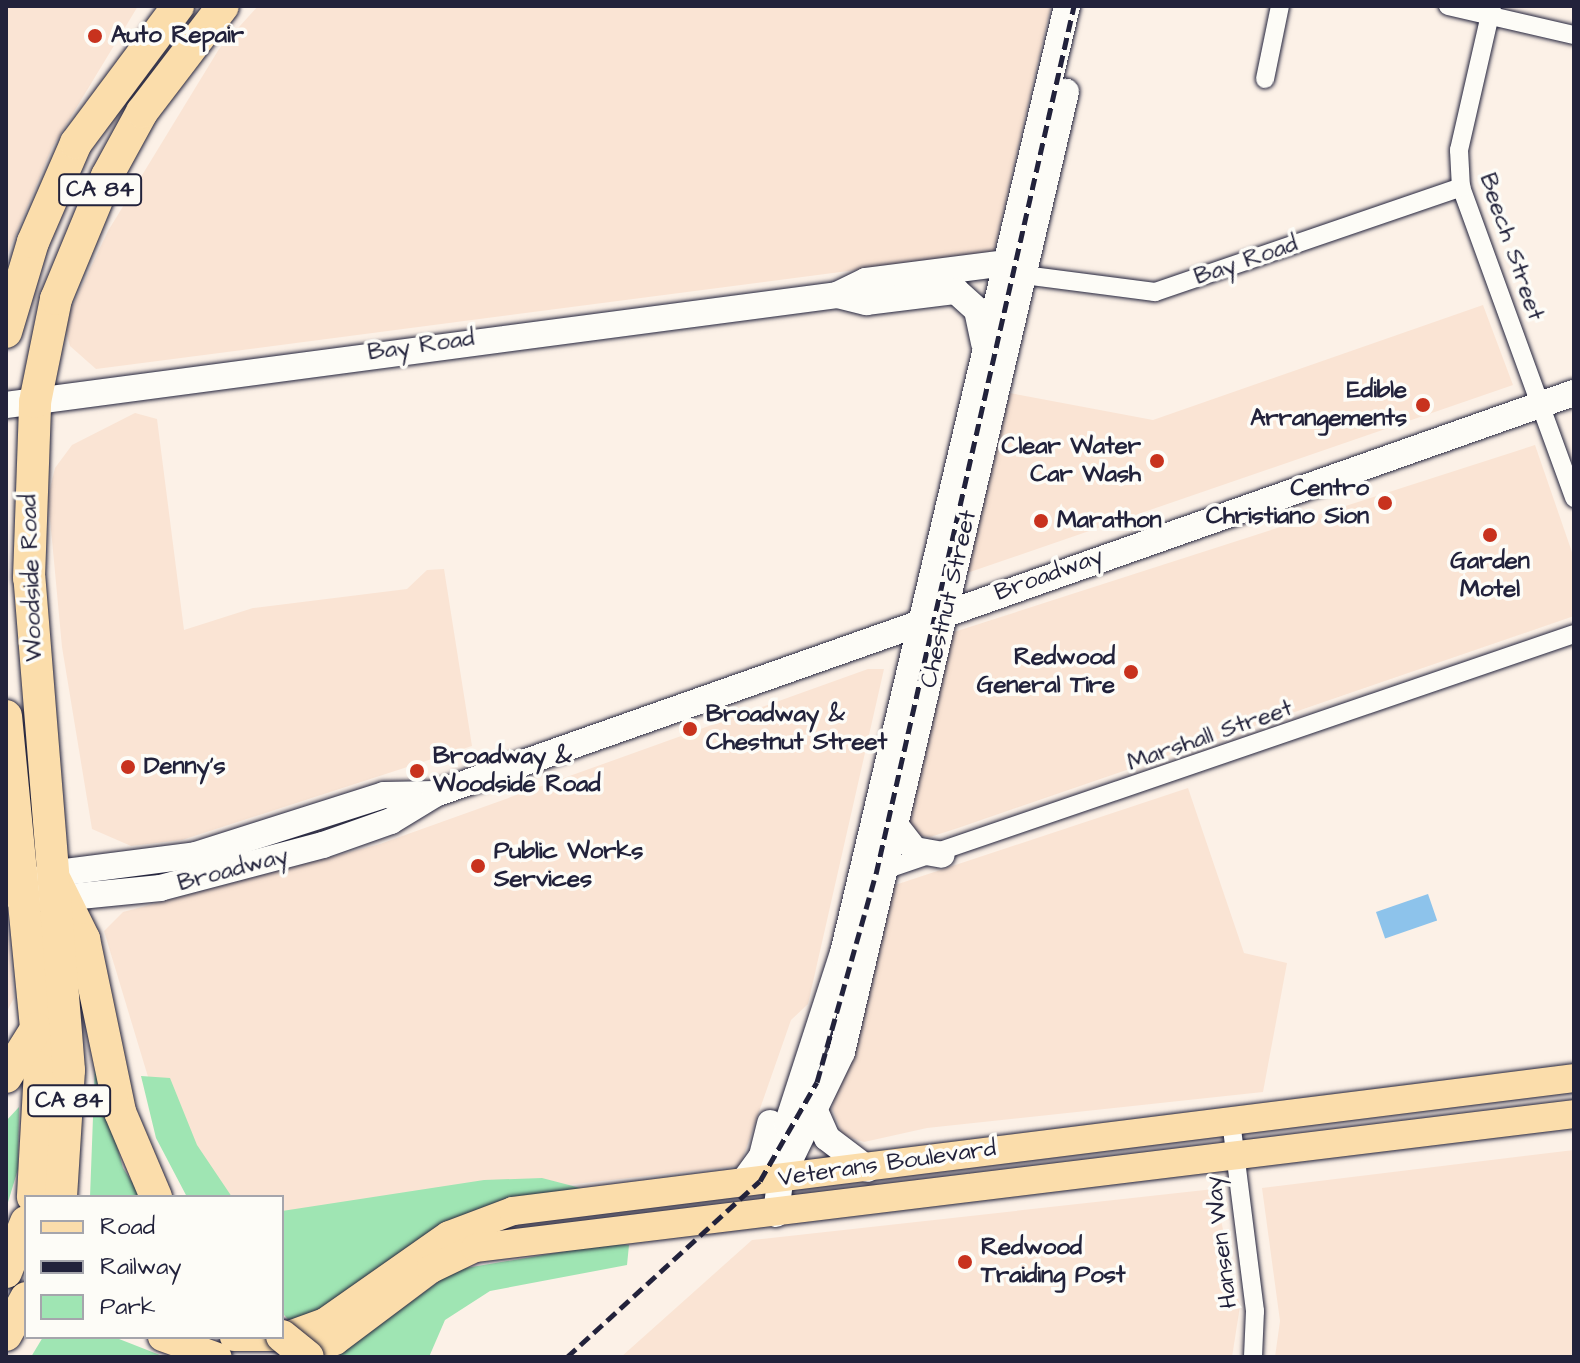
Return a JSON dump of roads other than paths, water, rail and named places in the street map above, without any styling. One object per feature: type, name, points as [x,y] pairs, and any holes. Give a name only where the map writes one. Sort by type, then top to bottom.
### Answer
[{"type":"highway","name":"CA 84","points":[[6,332],[33,242],[76,143],[178,6]]},
{"type":"highway","name":"Woodside Road","points":[[33,1195],[41,1112],[36,1029],[38,891],[29,578],[20,404],[56,299],[107,176],[150,100],[223,6]]},
{"type":"highway","name":"Woodside Road","points":[[6,716],[69,1070],[61,1195]]},
{"type":"highway","points":[[38,891],[84,939],[123,1121],[155,1195]]},
{"type":"highway","points":[[6,1077],[36,1029]]},
{"type":"highway","points":[[16,1259],[24,1229]]},
{"type":"highway","points":[[6,1335],[24,1302]]},
{"type":"highway","points":[[284,1338],[308,1357]]},
{"type":"main road","name":"Veterans Boulevard","points":[[284,1337],[325,1322],[428,1248],[493,1216],[744,1181],[780,1180],[1574,1078]]},
{"type":"main road","name":"Veterans Boulevard","points":[[294,1357],[335,1341],[431,1269],[475,1248],[776,1214],[1574,1114]]},
{"type":"main road","points":[[168,1339],[218,1357]]},
{"type":"street","name":"Chestnut Street","points":[[776,1214],[780,1180],[805,1067],[828,1011],[873,874],[896,826],[984,343],[1016,269],[1067,6]]},
{"type":"street","name":"Chestnut Street","points":[[780,1180],[816,1113],[842,1052],[873,874],[1016,269],[1085,6]]},
{"type":"street","points":[[1265,79],[1280,6]]},
{"type":"street","points":[[1448,6],[1491,11],[1574,35]]},
{"type":"street","name":"Beech Street","points":[[1491,11],[1459,150],[1461,187],[1574,498]]},
{"type":"street","name":"Bay Road","points":[[20,404],[837,295],[866,281],[1016,269],[1155,292],[1461,187]]},
{"type":"street","name":"Bay Road","points":[[837,295],[866,302],[956,291],[977,310],[984,343]]},
{"type":"street","name":"Broadway","points":[[38,891],[196,855],[384,795],[435,794],[1574,393]]},
{"type":"street","name":"Marshall Street","points":[[873,874],[942,855],[1574,634]]},
{"type":"street","points":[[896,826],[915,850],[942,855]]},
{"type":"street","points":[[744,1181],[762,1156],[790,1080],[805,1067]]},
{"type":"street","points":[[816,1113],[827,1138],[868,1169]]},
{"type":"street","name":"Hansen Way","points":[[1231,1121],[1255,1311],[1253,1357]]},
{"type":"water","points":[[1428,894],[1437,920],[1385,938],[1376,912]]},
{"type":"railway","points":[[567,1357],[760,1181],[817,1082],[876,874],[1074,6]]},
{"type":"place","name":"Auto Repair","points":[[95,36]]},
{"type":"place","name":"Edible Arrangements","points":[[1423,405]]},
{"type":"place","name":"Clear Water Car Wash","points":[[1157,461]]},
{"type":"place","name":"Centro Christiano Sion","points":[[1385,503]]},
{"type":"place","name":"Marathon","points":[[1041,521]]},
{"type":"place","name":"Garden Motel","points":[[1490,535]]},
{"type":"place","name":"Redwood General Tire","points":[[1131,672]]},
{"type":"place","name":"Broadway & Chestnut Street","points":[[690,729]]},
{"type":"place","name":"Denny's","points":[[128,767]]},
{"type":"place","name":"Broadway & Woodside Road","points":[[417,771]]},
{"type":"place","name":"Public Works Services","points":[[478,866]]},
{"type":"place","name":"Redwood Traiding Post","points":[[965,1262]]}]
